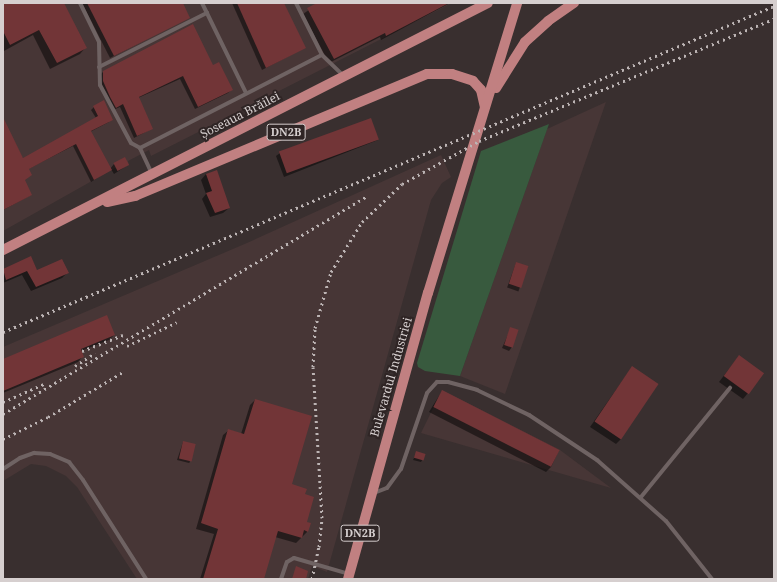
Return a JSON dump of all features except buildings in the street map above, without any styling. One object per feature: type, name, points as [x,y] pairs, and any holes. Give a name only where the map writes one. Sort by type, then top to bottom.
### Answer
[{"type":"main road","name":"Șoseaua Brăilei","points":[[3,250],[100,202],[488,3]]},
{"type":"main road","name":"DN2B","points":[[486,106],[517,3]]},
{"type":"main road","name":"DN2B","points":[[486,106],[525,42],[548,21],[574,3]]},
{"type":"main road","name":"DN2B","points":[[100,202],[135,196],[418,76],[448,73],[473,81],[483,94],[486,106]]},
{"type":"main road","name":"Bulevardul Industriei","points":[[349,576],[428,293],[486,106]]},
{"type":"lane","points":[[80,3],[99,42],[100,85],[131,143],[140,148],[152,174]]},
{"type":"lane","points":[[202,3],[246,93]]},
{"type":"lane","points":[[297,3],[322,55],[344,76]]},
{"type":"lane","points":[[99,67],[207,13]]},
{"type":"lane","points":[[140,148],[322,55]]},
{"type":"lane","points":[[371,494],[387,488],[397,476],[408,452],[423,402],[432,386],[441,381],[477,390],[542,422],[597,460],[641,497],[677,532],[712,579]]},
{"type":"lane","points":[[641,497],[730,388]]},
{"type":"lane","points":[[3,470],[20,458],[34,454],[50,454],[69,462],[83,480],[146,579]]},
{"type":"lane","points":[[281,579],[287,562],[294,558],[349,576]]},
{"type":"shaded area","points":[[3,3],[452,3],[151,156],[149,150],[128,161],[129,165],[118,171],[115,168],[3,231]]},
{"type":"shaded area","points":[[606,102],[505,394],[460,376],[547,129]]},
{"type":"shaded area","points":[[441,155],[451,177],[442,183],[431,200],[327,572],[312,566],[308,579],[137,579],[77,487],[66,476],[46,466],[31,464],[3,481],[3,347],[247,243]]},
{"type":"shaded area","points":[[442,390],[560,450],[611,488],[421,433]]},
{"type":"green space","points":[[549,124],[460,376],[425,371],[418,367],[417,363],[481,151]]},
{"type":"railway","points":[[3,332],[774,6]]},
{"type":"railway","points":[[312,579],[319,547],[322,518],[313,367],[315,328],[331,272],[362,222],[402,184],[479,141],[774,19]]},
{"type":"railway","points":[[3,414],[366,197]]},
{"type":"railway","points":[[127,346],[177,322]]},
{"type":"railway","points":[[82,351],[123,335]]},
{"type":"railway","points":[[75,366],[95,353]]},
{"type":"railway","points":[[3,439],[48,417],[123,372]]},
{"type":"railway","points":[[3,402],[44,384]]}]
